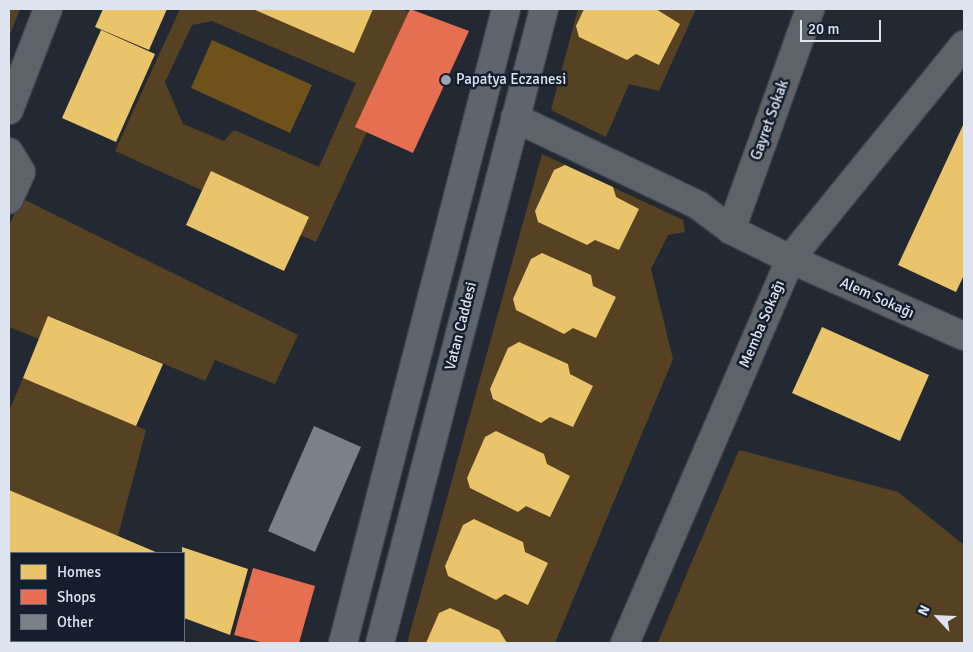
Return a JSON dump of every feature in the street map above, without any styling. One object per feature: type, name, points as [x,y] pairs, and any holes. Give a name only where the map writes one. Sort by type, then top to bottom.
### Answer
[{"type":"main road","points":[[343,643],[506,9]]},
{"type":"main road","name":"Vatan Caddesi","points":[[380,643],[544,9]]},
{"type":"street","points":[[9,110],[48,9]]},
{"type":"street","name":"Gayret Sokak","points":[[731,230],[810,9]]},
{"type":"street","name":"Memba Sokağı","points":[[625,643],[790,259],[964,45]]},
{"type":"street","name":"Alem Sokağı","points":[[515,118],[698,205],[731,230],[790,259],[964,336]]},
{"type":"street","points":[[9,152],[21,172],[9,199]]},
{"type":"shaded area","points":[[9,9],[20,9],[9,37]]},
{"type":"shaded area","points":[[180,9],[401,9],[420,17],[316,242],[115,151]],"holes":[[[212,21],[356,83],[319,167],[234,130],[224,141],[183,124],[165,82],[192,25]]]},
{"type":"shaded area","points":[[578,9],[696,9],[659,91],[629,84],[606,137],[551,110]]},
{"type":"shaded area","points":[[212,40],[312,85],[290,133],[191,88]]},
{"type":"shaded area","points":[[542,154],[683,220],[685,232],[668,235],[651,269],[673,359],[555,643],[407,643]]},
{"type":"shaded area","points":[[21,198],[298,335],[275,384],[215,360],[205,381],[49,316],[39,339],[9,327],[9,226]]},
{"type":"shaded area","points":[[23,378],[146,430],[118,536],[9,490],[9,411]]},
{"type":"shaded area","points":[[739,450],[898,492],[964,545],[964,643],[658,642]]},
{"type":"shaded area","points":[[9,613],[10,642],[87,643],[9,643]]},
{"type":"building: Homes","points":[[103,9],[167,9],[149,50],[95,27]]},
{"type":"building: Homes","points":[[253,9],[373,9],[354,53]]},
{"type":"building: Homes","points":[[584,9],[656,9],[680,24],[659,65],[636,54],[627,60],[579,37],[576,26]]},
{"type":"building: Homes","points":[[101,30],[155,54],[116,142],[62,118]]},
{"type":"building: Homes","points":[[964,123],[964,275],[956,292],[898,265]]},
{"type":"building: Homes","points":[[565,165],[613,187],[616,197],[639,209],[619,250],[595,240],[587,245],[538,222],[535,211],[554,170]]},
{"type":"building: Homes","points":[[211,171],[309,217],[284,271],[186,225]]},
{"type":"building: Homes","points":[[542,253],[591,275],[593,286],[616,297],[596,338],[573,328],[564,334],[516,310],[513,299],[531,259]]},
{"type":"building: Homes","points":[[48,316],[163,364],[136,426],[23,378]]},
{"type":"building: Homes","points":[[822,327],[929,375],[900,441],[792,393]]},
{"type":"building: Homes","points":[[519,342],[568,364],[570,374],[593,386],[573,427],[550,417],[541,423],[493,399],[490,389],[508,348]]},
{"type":"building: Homes","points":[[496,431],[544,454],[547,464],[570,476],[550,517],[526,506],[518,512],[470,488],[467,478],[485,437]]},
{"type":"building: Homes","points":[[9,490],[156,552],[10,552],[9,560]]},
{"type":"building: Homes","points":[[474,519],[523,542],[525,552],[548,563],[528,605],[505,594],[496,600],[448,576],[445,566],[463,525]]},
{"type":"building: Homes","points":[[182,547],[248,569],[230,635],[185,618],[185,552],[182,552]]},
{"type":"building: Homes","points":[[450,608],[499,630],[507,643],[426,643],[439,613]]},
{"type":"building: Shops","points":[[410,9],[469,31],[413,153],[355,127]]},
{"type":"building: Shops","points":[[253,568],[315,586],[299,643],[264,643],[234,635]]},
{"type":"building: Other","points":[[314,426],[361,447],[315,552],[268,531]]},
{"type":"place","name":"Papatya Eczanesi","points":[[446,80]]}]
